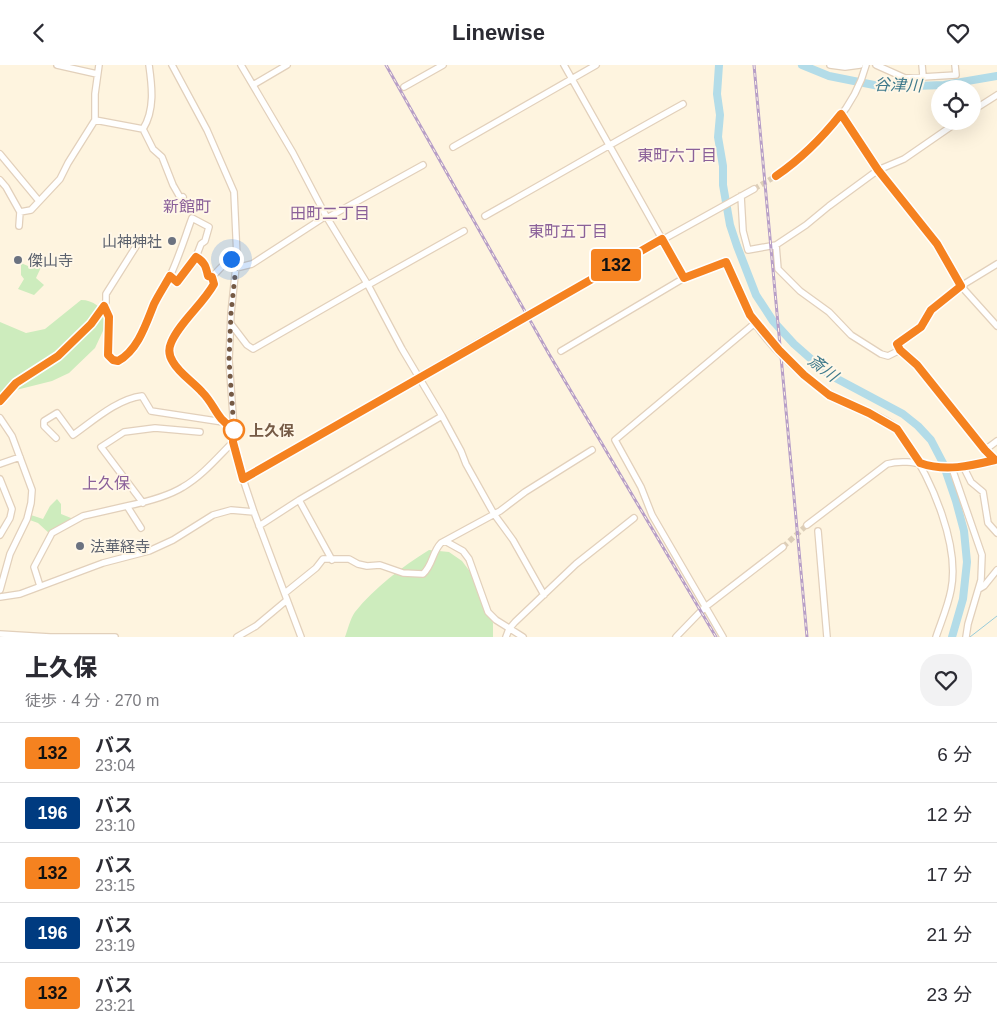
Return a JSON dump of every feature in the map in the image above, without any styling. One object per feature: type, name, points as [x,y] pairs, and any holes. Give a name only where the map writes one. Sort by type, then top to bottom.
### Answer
[{"type":"street","points":[[58,65],[97,74]]},
{"type":"street","points":[[20,212],[30,210],[60,179],[95,120],[99,65]]},
{"type":"street","points":[[144,129],[151,108],[152,86],[150,65]]},
{"type":"street","points":[[172,65],[207,130],[234,192],[237,257],[231,313],[229,360],[234,429],[233,442],[254,512],[301,637]]},
{"type":"street","points":[[242,65],[442,416],[466,464],[544,595]]},
{"type":"street","points":[[253,85],[287,65]]},
{"type":"street","points":[[404,87],[443,65]]},
{"type":"street","points":[[564,65],[684,278]]},
{"type":"street","points":[[452,147],[596,65]]},
{"type":"street","points":[[830,65],[845,67],[860,65]]},
{"type":"street","points":[[776,176],[790,166],[825,134],[854,98],[866,65]]},
{"type":"street","points":[[876,65],[905,78],[956,75],[955,65]]},
{"type":"street","points":[[922,65],[923,76]]},
{"type":"street","points":[[981,105],[997,95]]},
{"type":"street","points":[[485,216],[683,105]]},
{"type":"street","points":[[841,114],[878,170],[937,244],[961,286],[997,326]]},
{"type":"street","points":[[95,120],[144,129]]},
{"type":"street","points":[[144,129],[154,149],[162,157],[173,185],[181,199],[183,197]]},
{"type":"street","points":[[740,196],[743,231],[748,250],[776,245],[806,225],[878,170],[904,159],[945,130]]},
{"type":"street","points":[[0,154],[38,201]]},
{"type":"street","points":[[236,268],[252,264],[327,217],[423,165]]},
{"type":"street","points":[[0,180],[20,212],[19,226]]},
{"type":"street","points":[[243,479],[486,338],[754,189]]},
{"type":"street","points":[[104,306],[109,317],[108,355],[113,360],[118,361],[124,358],[140,336],[155,302],[170,276],[192,218],[209,227],[205,241],[201,244],[196,257],[177,282],[170,276]]},
{"type":"street","points":[[231,324],[247,345],[253,349],[464,231]]},
{"type":"street","points":[[0,401],[16,383],[58,356],[91,324],[106,302],[106,294],[140,240]]},
{"type":"street","points":[[776,245],[778,269],[800,291],[829,312],[851,335],[881,355],[888,355],[900,350]]},
{"type":"street","points":[[196,257],[202,260],[208,276],[212,277],[214,284],[210,292],[174,337],[169,354],[173,363],[206,395],[223,422]]},
{"type":"street","points":[[212,277],[223,265],[237,257]]},
{"type":"street","points":[[561,351],[684,278],[726,262],[750,315],[769,340],[799,370],[829,395],[869,413],[897,429],[922,464],[946,526],[952,566],[952,589],[936,637]]},
{"type":"street","points":[[996,460],[985,450],[917,365],[900,350],[897,344],[921,327],[931,310],[961,286],[997,264]]},
{"type":"street","points":[[723,637],[704,608],[652,515],[641,487],[615,440],[755,323]]},
{"type":"street","points":[[56,438],[44,425],[44,421],[57,413],[73,435],[114,407],[135,396],[142,395],[151,411],[200,417],[223,422],[234,429]]},
{"type":"street","points":[[259,525],[442,416]]},
{"type":"street","points":[[0,418],[12,436],[32,490],[32,503],[27,519],[8,560],[0,590]]},
{"type":"street","points":[[143,503],[101,447],[124,432],[155,428],[200,432]]},
{"type":"street","points":[[985,450],[997,441]]},
{"type":"street","points":[[40,585],[34,567],[50,535],[83,516],[143,503],[182,489],[204,472],[233,442]]},
{"type":"street","points":[[237,637],[256,626],[316,569],[323,559],[349,559],[358,565],[380,565],[403,573],[418,575],[428,569],[436,548],[445,541],[500,511],[525,492],[592,450]]},
{"type":"street","points":[[0,465],[20,457]]},
{"type":"street","points":[[807,525],[886,464],[896,462],[964,468],[996,460]]},
{"type":"street","points":[[948,468],[953,471],[982,555],[983,566],[979,589],[966,637]]},
{"type":"street","points":[[964,468],[971,482],[983,492],[988,523],[997,533]]},
{"type":"street","points":[[0,479],[12,509],[10,518],[0,535]]},
{"type":"street","points":[[299,500],[332,560]]},
{"type":"street","points":[[127,506],[141,528]]},
{"type":"street","points":[[0,597],[20,594],[103,563],[150,551],[213,515],[231,510],[254,512]]},
{"type":"street","points":[[506,637],[509,629],[576,564],[634,518]]},
{"type":"street","points":[[818,531],[827,637]]},
{"type":"street","points":[[445,541],[463,551],[469,559],[488,612],[509,629],[523,637]]},
{"type":"street","points":[[676,637],[704,608],[783,547]]},
{"type":"street","points":[[979,589],[984,586],[997,570]]},
{"type":"street","points":[[0,634],[50,637],[116,637]]},
{"type":"green space","points":[[38,257],[44,261],[36,278],[44,285],[34,295],[18,289],[24,279],[21,275],[21,263],[28,266]]},
{"type":"green space","points":[[81,300],[90,301],[97,305],[109,318],[95,348],[69,373],[52,381],[0,394],[0,322],[26,333],[45,329]]},
{"type":"green space","points":[[57,499],[61,504],[61,514],[76,520],[50,534],[38,523],[27,519],[28,514],[43,519],[50,506]]},
{"type":"green space","points":[[429,550],[449,552],[462,561],[483,589],[493,623],[493,637],[345,637],[353,615],[371,594],[399,570]]},
{"type":"waterway","name":"斎川","points":[[719,65],[717,94],[720,115],[718,137],[723,166],[723,185],[730,225],[756,295],[773,321],[794,344],[828,374],[903,414],[931,440],[943,463],[964,531],[967,562],[963,599],[952,637]]},
{"type":"waterway","name":"谷津川","points":[[802,65],[829,76],[884,87],[944,85],[997,76]]},
{"type":"waterway","points":[[970,637],[997,616]]},
{"type":"tunnel","points":[[754,189],[776,176]]},
{"type":"tunnel","points":[[783,547],[807,525]]},
{"type":"railway","points":[[386,65],[549,354],[716,637]]},
{"type":"railway","points":[[754,65],[807,637]]},
{"type":"bus line","name":"132","points":[[0,401],[16,383],[58,356],[80,336],[100,314],[104,306],[109,317],[108,355],[113,360],[118,361],[124,358],[146,327],[155,302],[170,276],[177,282],[196,257],[202,260],[208,276],[212,277],[214,284],[171,343],[169,354],[173,363],[206,395],[223,422],[234,429],[233,442],[243,479],[486,338],[662,239],[684,278],[726,262],[750,315],[769,340],[804,375],[829,395],[869,413],[897,429],[920,463],[948,468],[964,468],[995,460],[917,365],[900,350],[897,344],[921,327],[931,310],[961,286],[936,242],[878,170],[841,114],[825,134],[790,166],[776,176]]},
{"type":"place","name":"山神神社","points":[[172,241]]},
{"type":"place","name":"傑山寺","points":[[18,260]]},
{"type":"place","name":"上久保","points":[[234,430]]},
{"type":"place","name":"法華経寺","points":[[80,546]]},
{"type":"district","name":"東町六丁目","points":[[677,155]]},
{"type":"district","name":"新館町","points":[[187,206]]},
{"type":"district","name":"田町二丁目","points":[[330,213]]},
{"type":"district","name":"東町五丁目","points":[[568,231]]},
{"type":"district","name":"上久保","points":[[106,483]]},
{"type":"route","points":[[231,259],[237,257],[231,313],[229,360],[234,430]]}]
